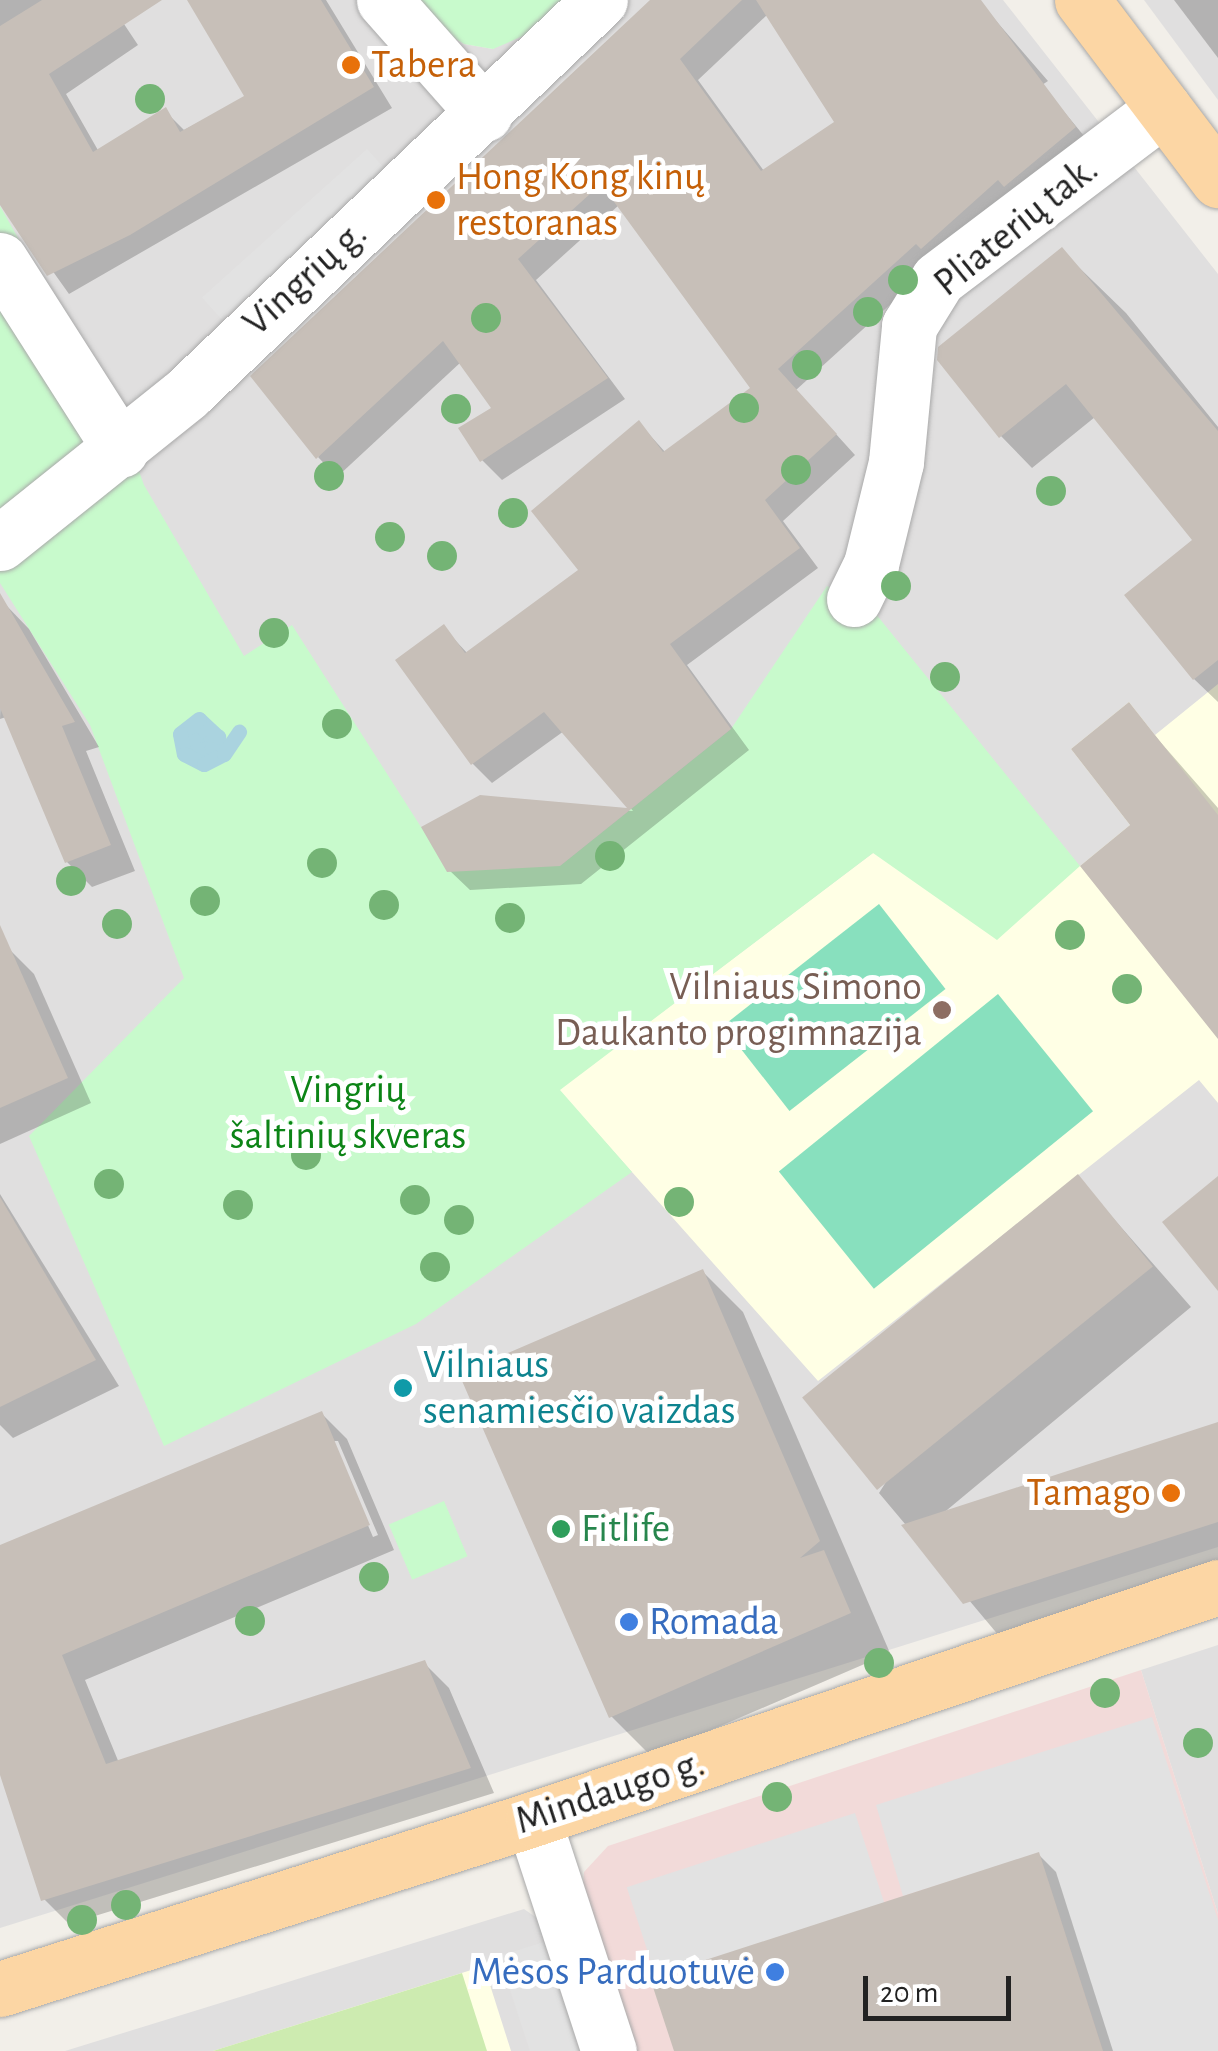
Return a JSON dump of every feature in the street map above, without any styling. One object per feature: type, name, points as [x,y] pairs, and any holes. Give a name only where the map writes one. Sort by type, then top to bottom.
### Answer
[{"type":"main road","points":[[1082,0],[1218,180]]},
{"type":"main road","name":"Mindaugo g.","points":[[0,1989],[533,1818],[1218,1587]]},
{"type":"street","points":[[384,0],[485,114]]},
{"type":"street","name":"Vingrių g.","points":[[0,544],[121,450],[485,114],[600,0]]},
{"type":"street","name":"Pliaterių tak.","points":[[854,599],[871,564],[896,462],[909,326],[938,280],[1164,108]]},
{"type":"street","points":[[0,260],[121,450]]},
{"type":"street","points":[[533,1818],[610,2051]]},
{"type":"shaded area","points":[[0,0],[410,0],[433,25],[464,44],[493,49],[562,0],[1003,0],[1218,274],[1218,1547],[0,1928]]},
{"type":"shaded area","points":[[1144,0],[1218,0],[1218,100]]},
{"type":"shaded area","points":[[367,149],[387,171],[222,320],[202,298]]},
{"type":"shaded area","name":"Vilniaus Simono Daukanto progimnazija","points":[[1218,684],[1218,1103],[1199,1080],[818,1381],[559,1090],[873,853],[1080,866],[1130,825],[1071,749],[1129,702],[1155,735]]},
{"type":"shaded area","points":[[1218,1645],[1218,1914],[1141,1670]]},
{"type":"shaded area","points":[[1141,1670],[1218,1914],[1218,2051],[634,2051],[582,1900],[584,1872],[608,1846]]},
{"type":"shaded area","points":[[1152,1717],[1218,1920],[1218,2051],[1103,2051],[1039,1853],[903,1896],[876,1805]]},
{"type":"shaded area","points":[[855,1813],[885,1904],[656,1978],[627,1887]]},
{"type":"shaded area","points":[[524,1909],[537,1918],[580,2051],[65,2051]]},
{"type":"shaded area","points":[[544,1942],[580,2051],[530,2051],[499,1956]]},
{"type":"shaded area","points":[[484,1966],[511,2051],[213,2051]]},
{"type":"green space","points":[[410,0],[562,0],[530,33],[493,49],[464,44],[432,25]]},
{"type":"green space","name":"Vingrių šaltinių skveras","points":[[0,206],[120,419],[144,485],[244,656],[292,625],[421,827],[561,865],[731,729],[827,586],[871,608],[1080,866],[997,940],[873,853],[560,1090],[632,1172],[416,1324],[164,1446],[29,1136],[184,978],[90,725],[0,583]]},
{"type":"green space","points":[[879,904],[945,989],[789,1111],[723,1026]]},
{"type":"green space","points":[[998,994],[1093,1111],[874,1289],[779,1171]]},
{"type":"green space","points":[[444,1501],[467,1556],[412,1580],[389,1524]]},
{"type":"green space","points":[[462,1973],[487,2051],[213,2051]]},
{"type":"building","points":[[42,0],[162,0],[49,74],[93,152],[166,107],[180,132],[244,96],[187,0],[321,0],[374,87],[130,235],[47,276],[0,205],[0,26]]},
{"type":"building","points":[[650,0],[742,0],[680,59],[761,171],[834,122],[756,0],[981,0],[1076,127],[1004,187],[998,180],[921,249],[916,244],[778,369],[837,434],[765,500],[800,548],[670,644],[731,729],[560,866],[447,872],[421,827],[480,795],[627,808],[544,712],[471,765],[395,660],[444,624],[465,653],[578,570],[531,511],[639,420],[663,452],[750,388],[601,184],[518,259],[608,378],[480,462],[458,428],[491,408],[443,341],[316,459],[250,376]]},
{"type":"building","points":[[1062,247],[1218,431],[1218,660],[1193,680],[1124,595],[1192,540],[1066,384],[999,438],[937,360],[938,347]]},
{"type":"building","points":[[0,593],[75,722],[62,726],[111,845],[65,863],[0,708]]},
{"type":"building","points":[[1129,702],[1218,815],[1218,1039],[1080,866],[1130,825],[1071,749]]},
{"type":"building","points":[[0,925],[68,1078],[0,1108]]},
{"type":"building","points":[[1078,1174],[1153,1266],[877,1490],[802,1397]]},
{"type":"building","points":[[1218,1176],[1218,1291],[1162,1222]]},
{"type":"building","points":[[0,1197],[96,1360],[0,1407]]},
{"type":"building","points":[[703,1269],[820,1541],[800,1558],[824,1550],[851,1613],[609,1718],[459,1374]]},
{"type":"building","points":[[322,1411],[370,1525],[62,1655],[106,1764],[425,1660],[471,1768],[41,1901],[0,1775],[0,1545]]},
{"type":"building","points":[[1218,1422],[1218,1522],[963,1604],[901,1525]]},
{"type":"building","points":[[1039,1852],[1103,2051],[674,2051],[650,1978]]},
{"type":"waterway","points":[[203,739],[201,730],[192,738],[198,750],[212,748],[218,737],[199,719],[180,734],[184,754],[204,764],[224,754],[239,732]]},
{"type":"place","name":"Tabera","points":[[351,65]]},
{"type":"place","name":"Hong Kong kinų restoranas","points":[[436,200]]},
{"type":"place","name":"Vilniaus Simono Daukanto progimnazija","points":[[942,1010]]},
{"type":"place","name":"Vilniaus senamiesčio vaizdas","points":[[403,1388]]},
{"type":"place","name":"Tamago","points":[[1171,1493]]},
{"type":"place","name":"Fitlife","points":[[561,1529]]},
{"type":"place","name":"Romada","points":[[629,1622]]},
{"type":"place","name":"Mėsos Parduotuvė","points":[[775,1972]]}]
